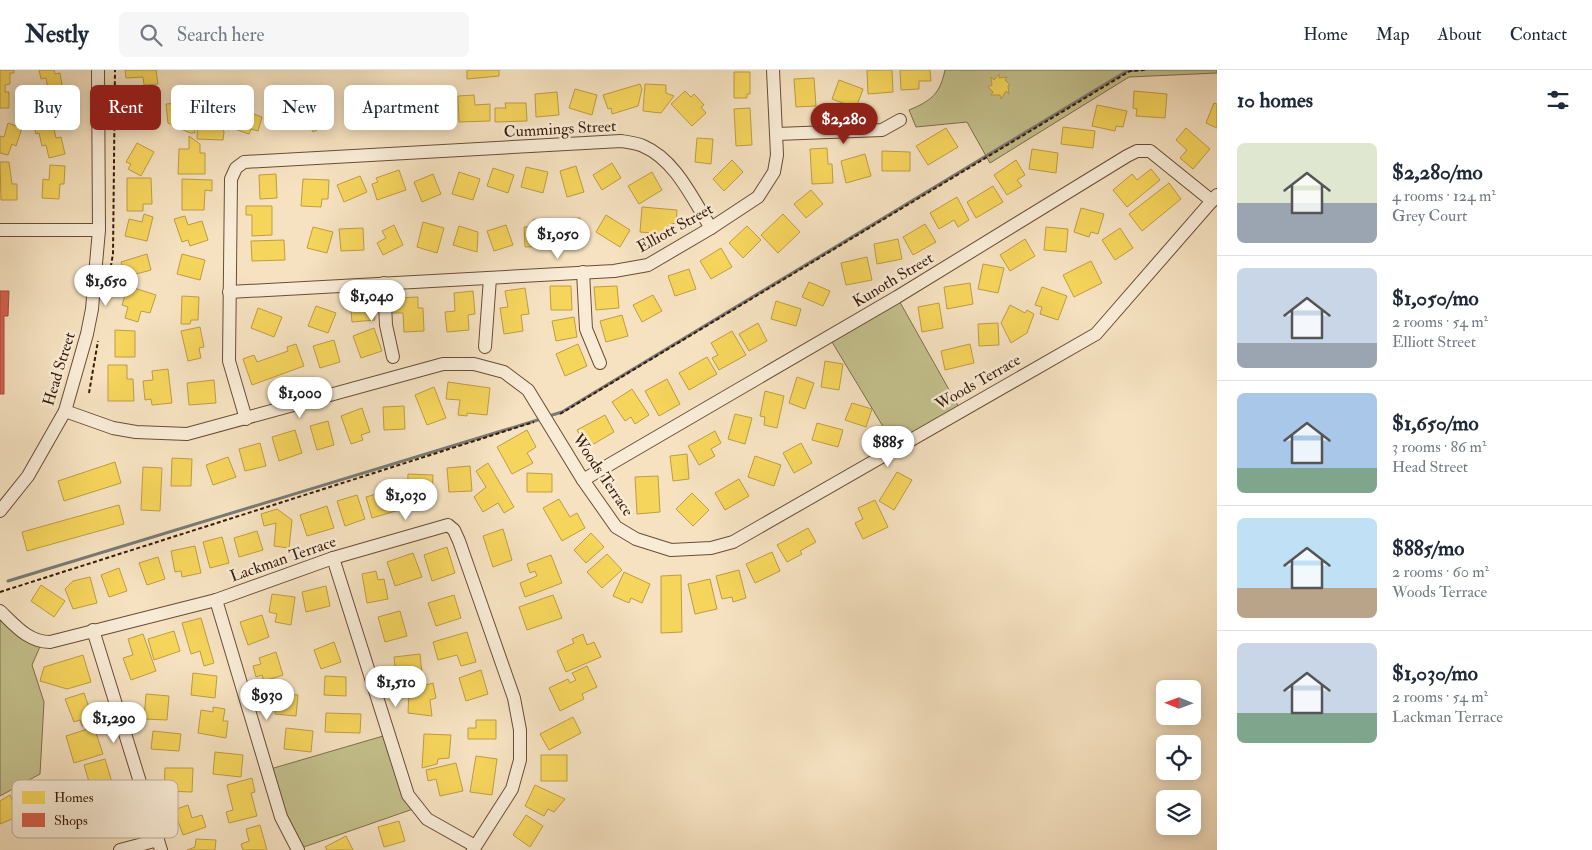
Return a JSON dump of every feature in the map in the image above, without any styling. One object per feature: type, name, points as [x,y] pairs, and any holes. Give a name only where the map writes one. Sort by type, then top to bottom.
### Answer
[{"type":"street","name":"Head Street","points":[[0,511],[28,476],[65,410],[92,309],[99,230],[98,70]]},
{"type":"street","name":"Elliott Street","points":[[229,292],[614,271],[648,265],[712,228],[758,197],[766,187],[774,172],[777,134],[773,70]]},
{"type":"street","points":[[777,134],[882,130],[900,120]]},
{"type":"street","name":"Cummings Street","points":[[246,420],[229,361],[231,179],[236,168],[244,162],[621,141],[642,145],[657,154],[674,170],[712,228]]},
{"type":"street","name":"Kunoth Street","points":[[583,480],[897,297],[1127,156],[1137,152],[1150,151],[1214,198]]},
{"type":"street","name":"Woods Terrace","points":[[65,410],[113,428],[136,432],[186,434],[246,420],[444,364],[474,364],[504,372],[528,390],[583,480],[616,527],[636,539],[671,550],[711,548],[733,542],[1096,334],[1214,198]]},
{"type":"street","points":[[0,230],[99,230]]},
{"type":"street","points":[[583,272],[586,329],[600,363]]},
{"type":"street","points":[[485,347],[490,278]]},
{"type":"street","points":[[384,284],[386,325],[393,357]]},
{"type":"street","name":"Lackman Terrace","points":[[0,611],[26,635],[35,640],[50,642],[216,600],[333,558],[448,525],[454,530],[459,541],[514,698],[520,730],[520,760],[512,789],[474,848]]},
{"type":"street","points":[[333,558],[408,795],[427,819],[474,848]]},
{"type":"street","points":[[216,600],[281,818],[298,850]]},
{"type":"street","points":[[93,630],[139,780]]},
{"type":"street","points":[[120,850],[159,845]]},
{"type":"path","points":[[560,414],[1130,71],[1146,70]]},
{"type":"path","points":[[0,592],[535,422]]},
{"type":"shaded area","points":[[945,70],[1217,70],[1217,73],[1129,77],[990,163],[967,122],[916,127],[909,110],[933,96],[940,85]]},
{"type":"shaded area","points":[[897,297],[961,411],[896,448],[829,337]]},
{"type":"shaded area","points":[[0,611],[42,642],[32,665],[44,702],[40,774],[29,780],[12,780],[12,789],[0,796]]},
{"type":"shaded area","points":[[390,734],[416,808],[298,849],[267,770]]},
{"type":"building: Homes","points":[[0,70],[14,70],[14,73],[10,73],[10,84],[5,85],[5,92],[9,92],[9,108],[0,108]]},
{"type":"building: Homes","points":[[39,70],[54,70],[55,74],[60,73],[62,85],[47,85],[46,78],[41,79]]},
{"type":"building: Homes","points":[[125,70],[156,70],[158,84],[144,85],[143,77],[126,78]]},
{"type":"building: Homes","points":[[467,70],[499,70],[499,76],[467,79]]},
{"type":"building: Homes","points":[[867,70],[892,70],[893,92],[868,94]]},
{"type":"building: Homes","points":[[900,70],[930,70],[931,81],[919,81],[919,89],[901,90]]},
{"type":"building: Homes","points":[[734,72],[750,72],[750,94],[747,94],[747,98],[734,98]]},
{"type":"building: Homes","points":[[999,74],[999,78],[1007,77],[1005,80],[1010,85],[1008,86],[1009,94],[1006,91],[1001,99],[1000,95],[991,95],[993,92],[988,87],[992,85],[991,77],[994,80]]},
{"type":"building: Homes","points":[[814,78],[816,106],[796,107],[794,79]]},
{"type":"building: Homes","points":[[839,80],[863,89],[856,108],[832,99]]},
{"type":"building: Homes","points":[[640,84],[642,89],[638,106],[612,114],[611,108],[608,109],[603,95]]},
{"type":"building: Homes","points":[[645,84],[666,85],[666,93],[674,96],[661,113],[643,111]]},
{"type":"building: Homes","points":[[575,89],[597,95],[592,115],[569,108]]},
{"type":"building: Homes","points":[[685,91],[691,97],[694,94],[704,105],[701,107],[706,113],[692,126],[671,104]]},
{"type":"building: Homes","points":[[1134,91],[1167,94],[1165,118],[1136,116],[1137,109],[1133,108]]},
{"type":"building: Homes","points":[[557,92],[559,115],[536,117],[535,94]]},
{"type":"building: Homes","points":[[474,95],[475,105],[490,104],[490,121],[459,122],[458,96]]},
{"type":"building: Homes","points":[[505,103],[526,103],[527,121],[495,122],[495,108],[506,108]]},
{"type":"building: Homes","points":[[1214,103],[1217,104],[1217,128],[1206,123]]},
{"type":"building: Homes","points":[[166,104],[171,104],[171,124],[168,123]]},
{"type":"building: Homes","points":[[1097,105],[1127,111],[1123,127],[1116,126],[1115,131],[1092,126]]},
{"type":"building: Homes","points":[[750,108],[752,145],[736,146],[734,109]]},
{"type":"building: Homes","points":[[254,114],[262,117],[258,131],[254,130]]},
{"type":"building: Homes","points":[[8,123],[15,126],[15,130],[21,130],[16,146],[12,144],[8,155],[0,153],[0,136],[4,137]]},
{"type":"building: Homes","points":[[1063,127],[1095,131],[1093,148],[1061,144]]},
{"type":"building: Homes","points":[[946,128],[958,147],[928,165],[916,146]]},
{"type":"building: Homes","points":[[1186,128],[1210,149],[1193,169],[1180,158],[1187,150],[1176,140]]},
{"type":"building: Homes","points":[[35,130],[54,130],[56,138],[61,137],[65,154],[49,158],[46,145],[42,146],[39,133],[36,134]]},
{"type":"building: Homes","points":[[183,130],[195,130],[195,133]]},
{"type":"building: Homes","points":[[197,130],[223,130],[224,132],[223,140],[197,139]]},
{"type":"building: Homes","points":[[237,130],[251,130],[249,134]]},
{"type":"building: Homes","points":[[189,136],[200,144],[200,153],[205,153],[205,174],[178,174],[179,149],[189,149]]},
{"type":"building: Homes","points":[[697,138],[713,139],[711,164],[695,162]]},
{"type":"building: Homes","points":[[137,143],[154,152],[141,176],[128,169],[131,164],[126,162]]},
{"type":"building: Homes","points":[[827,148],[828,164],[832,164],[833,183],[812,184],[810,149]]},
{"type":"building: Homes","points":[[1032,149],[1058,153],[1056,173],[1029,169]]},
{"type":"building: Homes","points":[[882,151],[910,152],[910,171],[882,171]]},
{"type":"building: Homes","points":[[865,154],[871,176],[846,183],[841,161]]},
{"type":"building: Homes","points":[[732,160],[743,172],[724,191],[713,179]]},
{"type":"building: Homes","points":[[1016,160],[1025,175],[1017,180],[1022,186],[1007,195],[994,175]]},
{"type":"building: Homes","points":[[0,162],[9,162],[12,184],[17,184],[17,200],[1,200]]},
{"type":"building: Homes","points":[[612,163],[621,178],[602,190],[593,175]]},
{"type":"building: Homes","points":[[50,165],[65,166],[64,184],[60,184],[59,199],[42,198],[43,179],[49,180]]},
{"type":"building: Homes","points":[[576,166],[584,192],[567,197],[560,171]]},
{"type":"building: Homes","points":[[526,167],[548,172],[543,193],[521,187]]},
{"type":"building: Homes","points":[[493,168],[514,175],[508,193],[487,186]]},
{"type":"building: Homes","points":[[1151,169],[1160,180],[1127,207],[1113,190],[1132,174],[1137,180]]},
{"type":"building: Homes","points":[[399,170],[406,190],[377,200],[372,184],[378,182],[376,178]]},
{"type":"building: Homes","points":[[459,172],[480,179],[473,200],[452,194]]},
{"type":"building: Homes","points":[[652,172],[662,190],[639,204],[628,186]]},
{"type":"building: Homes","points":[[276,174],[277,198],[260,199],[259,175]]},
{"type":"building: Homes","points":[[433,174],[441,194],[422,202],[414,182]]},
{"type":"building: Homes","points":[[360,176],[367,192],[344,202],[337,185]]},
{"type":"building: Homes","points":[[127,178],[151,178],[152,204],[143,204],[143,211],[127,211]]},
{"type":"building: Homes","points":[[182,179],[212,180],[212,191],[205,190],[204,210],[182,210]]},
{"type":"building: Homes","points":[[303,179],[329,180],[328,199],[322,199],[321,207],[301,206]]},
{"type":"building: Homes","points":[[1169,183],[1181,199],[1142,231],[1129,214]]},
{"type":"building: Homes","points":[[993,186],[1003,202],[976,218],[967,202]]},
{"type":"building: Homes","points":[[811,190],[823,204],[806,218],[794,204]]},
{"type":"building: Homes","points":[[957,197],[969,220],[958,227],[954,220],[939,229],[930,213]]},
{"type":"building: Homes","points":[[246,206],[272,206],[272,235],[252,236],[252,215],[246,215]]},
{"type":"building: Homes","points":[[642,207],[677,210],[676,223],[671,224],[663,234],[640,232]]},
{"type":"building: Homes","points":[[1081,208],[1104,214],[1098,234],[1091,232],[1089,237],[1074,232]]},
{"type":"building: Homes","points":[[144,214],[153,217],[147,241],[125,236],[129,219],[142,222]]},
{"type":"building: Homes","points":[[783,214],[800,232],[778,253],[761,235]]},
{"type":"building: Homes","points":[[606,215],[630,230],[620,247],[596,232]]},
{"type":"building: Homes","points":[[185,216],[188,225],[202,221],[208,240],[190,246],[188,240],[182,242],[174,219]]},
{"type":"building: Homes","points":[[580,218],[581,245],[560,246],[559,219]]},
{"type":"building: Homes","points":[[547,219],[548,246],[525,247],[524,227],[533,227],[533,220]]},
{"type":"building: Homes","points":[[423,222],[444,228],[437,253],[417,247]]},
{"type":"building: Homes","points":[[925,224],[936,242],[913,255],[903,237]]},
{"type":"building: Homes","points":[[394,225],[403,245],[383,255],[377,243],[386,238],[382,231]]},
{"type":"building: Homes","points":[[506,225],[513,245],[494,251],[487,231]]},
{"type":"building: Homes","points":[[459,226],[478,232],[477,252],[453,245]]},
{"type":"building: Homes","points":[[747,226],[761,240],[743,258],[729,243]]},
{"type":"building: Homes","points":[[313,227],[333,232],[327,253],[307,248]]},
{"type":"building: Homes","points":[[1046,227],[1068,229],[1066,252],[1044,250]]},
{"type":"building: Homes","points":[[363,228],[364,250],[341,251],[339,229]]},
{"type":"building: Homes","points":[[1120,228],[1133,248],[1115,260],[1102,240]]},
{"type":"building: Homes","points":[[898,239],[902,259],[877,264],[874,244]]},
{"type":"building: Homes","points":[[1025,239],[1035,256],[1010,271],[1000,255]]},
{"type":"building: Homes","points":[[284,240],[285,260],[252,261],[251,241]]},
{"type":"building: Homes","points":[[721,248],[732,267],[711,279],[700,261]]},
{"type":"building: Homes","points":[[147,254],[151,270],[125,277],[121,262]]},
{"type":"building: Homes","points":[[182,254],[205,260],[200,280],[177,274]]},
{"type":"building: Homes","points":[[867,257],[872,280],[846,285],[841,263]]},
{"type":"building: Homes","points":[[1091,261],[1102,283],[1074,297],[1063,275]]},
{"type":"building: Homes","points":[[983,264],[1004,268],[998,293],[978,289]]},
{"type":"building: Homes","points":[[689,269],[696,289],[675,296],[668,276]]},
{"type":"building: Homes","points":[[809,282],[830,291],[823,306],[802,297]]},
{"type":"building: Homes","points":[[970,283],[973,304],[947,309],[944,287]]},
{"type":"building: Homes","points":[[128,286],[156,295],[150,313],[141,311],[138,322],[125,318],[128,307],[122,305]]},
{"type":"building: Homes","points":[[550,286],[571,286],[572,310],[551,310]]},
{"type":"building: Homes","points":[[617,286],[619,308],[596,310],[594,287]]},
{"type":"building: Homes","points":[[1042,287],[1067,296],[1058,320],[1040,314],[1042,307],[1035,305]]},
{"type":"building: Homes","points":[[525,288],[529,314],[521,315],[523,331],[504,334],[500,308],[508,307],[505,291]]},
{"type":"building: Homes","points":[[473,291],[475,314],[468,315],[469,330],[447,332],[445,312],[455,311],[454,293]]},
{"type":"building: Homes","points":[[653,295],[662,311],[642,322],[633,305]]},
{"type":"building: Homes","points":[[182,296],[199,297],[198,320],[191,320],[190,324],[181,324]]},
{"type":"building: Homes","points":[[373,297],[375,320],[352,322],[350,299]]},
{"type":"building: Homes","points":[[418,297],[418,308],[423,308],[424,331],[404,332],[403,313],[393,313],[393,298]]},
{"type":"building: Homes","points":[[776,301],[801,309],[796,326],[771,319]]},
{"type":"building: Homes","points":[[939,303],[943,328],[922,332],[918,307]]},
{"type":"building: Homes","points":[[1010,305],[1025,313],[1027,310],[1034,314],[1027,333],[1011,343],[1001,323]]},
{"type":"building: Homes","points":[[316,306],[336,313],[328,333],[308,326]]},
{"type":"building: Homes","points":[[258,308],[282,317],[274,337],[251,328]]},
{"type":"building: Homes","points":[[622,315],[628,336],[606,342],[600,321]]},
{"type":"building: Homes","points":[[574,317],[577,337],[556,341],[552,321]]},
{"type":"building: Homes","points":[[758,323],[767,341],[749,351],[739,334]]},
{"type":"building: Homes","points":[[998,323],[999,345],[979,346],[978,324]]},
{"type":"building: Homes","points":[[200,327],[204,347],[199,348],[201,358],[188,361],[181,331]]},
{"type":"building: Homes","points":[[374,328],[382,351],[361,358],[353,336]]},
{"type":"building: Homes","points":[[115,330],[135,331],[135,357],[115,357]]},
{"type":"building: Homes","points":[[732,331],[746,355],[719,370],[712,358],[718,355],[711,343]]},
{"type":"building: Homes","points":[[334,340],[340,362],[320,368],[313,346]]},
{"type":"building: Homes","points":[[296,344],[304,366],[252,385],[243,359],[254,355],[257,362],[288,351],[287,347]]},
{"type":"building: Homes","points":[[578,344],[587,366],[565,376],[556,354]]},
{"type":"building: Homes","points":[[970,344],[974,363],[945,370],[941,351]]},
{"type":"building: Homes","points":[[707,357],[717,374],[689,390],[679,373]]},
{"type":"building: Homes","points":[[825,361],[843,364],[839,390],[821,387]]},
{"type":"building: Homes","points":[[108,365],[127,365],[127,379],[133,379],[134,401],[108,401]]},
{"type":"building: Homes","points":[[168,369],[172,403],[152,405],[151,399],[145,400],[143,381],[153,380],[152,371]]},
{"type":"building: Homes","points":[[797,377],[814,383],[805,409],[789,403]]},
{"type":"building: Homes","points":[[667,379],[680,404],[659,416],[645,391]]},
{"type":"building: Homes","points":[[214,380],[216,403],[189,405],[187,383]]},
{"type":"building: Homes","points":[[448,382],[490,388],[487,415],[467,413],[467,416],[458,415],[460,400],[446,399]]},
{"type":"building: Homes","points":[[434,387],[446,418],[427,425],[415,395]]},
{"type":"building: Homes","points":[[632,389],[649,415],[635,424],[631,417],[625,421],[612,402]]},
{"type":"building: Homes","points":[[765,391],[784,396],[777,428],[764,425],[765,417],[760,416]]},
{"type":"building: Homes","points":[[852,403],[872,409],[866,427],[845,420]]},
{"type":"building: Homes","points":[[404,406],[405,429],[384,430],[383,407]]},
{"type":"building: Homes","points":[[362,408],[370,432],[361,435],[363,440],[351,444],[341,416]]},
{"type":"building: Homes","points":[[735,414],[752,418],[745,444],[728,439]]},
{"type":"building: Homes","points":[[605,415],[614,432],[587,448],[577,430]]},
{"type":"building: Homes","points":[[328,421],[334,445],[317,450],[310,426]]},
{"type":"building: Homes","points":[[817,423],[843,430],[838,447],[812,440]]},
{"type":"building: Homes","points":[[295,430],[302,453],[279,461],[272,437]]},
{"type":"building: Homes","points":[[527,430],[536,447],[527,453],[533,463],[512,474],[497,447]]},
{"type":"building: Homes","points":[[715,431],[721,443],[711,449],[715,456],[699,465],[688,446]]},
{"type":"building: Homes","points":[[260,443],[266,466],[245,471],[239,449]]},
{"type":"building: Homes","points":[[801,443],[812,463],[794,473],[783,453]]},
{"type":"building: Homes","points":[[687,454],[689,479],[673,481],[670,456]]},
{"type":"building: Homes","points":[[755,456],[781,465],[774,486],[748,477]]},
{"type":"building: Homes","points":[[228,457],[236,477],[213,485],[206,465]]},
{"type":"building: Homes","points":[[172,458],[192,459],[191,486],[171,486]]},
{"type":"building: Homes","points":[[115,462],[121,483],[64,501],[58,481]]},
{"type":"building: Homes","points":[[488,463],[514,507],[504,513],[498,503],[483,512],[474,497],[486,487],[476,471]]},
{"type":"building: Homes","points":[[470,466],[472,491],[449,492],[447,468]]},
{"type":"building: Homes","points":[[143,467],[162,468],[160,511],[141,510]]},
{"type":"building: Homes","points":[[897,472],[912,480],[894,510],[879,501]]},
{"type":"building: Homes","points":[[527,473],[552,474],[552,492],[527,492]]},
{"type":"building: Homes","points":[[408,474],[433,475],[432,500],[407,500]]},
{"type":"building: Homes","points":[[658,476],[660,512],[637,514],[635,477]]},
{"type":"building: Homes","points":[[739,479],[749,496],[725,510],[715,493]]},
{"type":"building: Homes","points":[[393,489],[399,510],[372,518],[366,497]]},
{"type":"building: Homes","points":[[692,493],[709,510],[693,526],[676,509]]},
{"type":"building: Homes","points":[[357,495],[365,519],[345,526],[337,501]]},
{"type":"building: Homes","points":[[559,499],[570,517],[577,513],[585,528],[562,541],[543,508]]},
{"type":"building: Homes","points":[[875,500],[888,527],[863,539],[855,523],[863,519],[858,508]]},
{"type":"building: Homes","points":[[119,505],[124,524],[27,551],[22,532]]},
{"type":"building: Homes","points":[[327,506],[334,528],[307,536],[300,515]]},
{"type":"building: Homes","points":[[277,509],[292,520],[289,548],[274,546],[276,523],[264,526],[261,514]]},
{"type":"building: Homes","points":[[808,528],[816,542],[800,551],[802,554],[787,562],[777,545]]},
{"type":"building: Homes","points":[[503,529],[512,560],[493,567],[483,536]]},
{"type":"building: Homes","points":[[257,531],[263,550],[239,557],[234,538]]},
{"type":"building: Homes","points":[[591,533],[604,547],[586,563],[574,550]]},
{"type":"building: Homes","points":[[222,537],[229,563],[210,568],[203,542]]},
{"type":"building: Homes","points":[[195,546],[201,573],[182,577],[181,571],[175,572],[171,551]]},
{"type":"building: Homes","points":[[447,547],[455,573],[432,581],[424,555]]},
{"type":"building: Homes","points":[[772,552],[780,571],[755,583],[746,564]]},
{"type":"building: Homes","points":[[413,553],[422,577],[395,586],[387,562]]},
{"type":"building: Homes","points":[[607,554],[622,570],[602,588],[587,572]]},
{"type":"building: Homes","points":[[551,555],[562,583],[525,597],[520,583],[537,576],[535,571],[530,573],[527,564]]},
{"type":"building: Homes","points":[[158,557],[165,579],[147,585],[139,563]]},
{"type":"building: Homes","points":[[119,568],[127,591],[109,597],[101,575]]},
{"type":"building: Homes","points":[[739,570],[746,598],[733,602],[732,597],[722,599],[716,576]]},
{"type":"building: Homes","points":[[376,571],[378,580],[384,579],[388,599],[367,603],[362,574]]},
{"type":"building: Homes","points":[[624,572],[650,584],[642,603],[631,598],[629,603],[613,596]]},
{"type":"building: Homes","points":[[681,575],[682,632],[661,633],[661,576]]},
{"type":"building: Homes","points":[[90,577],[97,603],[73,609],[65,589],[73,581]]},
{"type":"building: Homes","points":[[710,579],[717,609],[695,614],[688,584]]},
{"type":"building: Homes","points":[[41,585],[65,601],[54,617],[31,601]]},
{"type":"building: Homes","points":[[326,586],[330,606],[306,612],[302,592]]},
{"type":"building: Homes","points":[[272,594],[295,597],[291,625],[275,622],[277,614],[269,612]]},
{"type":"building: Homes","points":[[454,595],[461,618],[436,626],[428,603]]},
{"type":"building: Homes","points":[[553,595],[562,618],[527,630],[519,607]]},
{"type":"building: Homes","points":[[400,611],[407,636],[385,642],[378,617]]},
{"type":"building: Homes","points":[[262,615],[269,637],[248,645],[240,622]]},
{"type":"building: Homes","points":[[201,618],[214,663],[204,666],[200,651],[191,654],[182,623]]},
{"type":"building: Homes","points":[[174,631],[180,651],[154,660],[148,639]]},
{"type":"building: Homes","points":[[467,632],[476,662],[461,666],[457,655],[438,660],[433,642]]},
{"type":"building: Homes","points":[[143,634],[156,671],[131,680],[123,658],[133,655],[128,639]]},
{"type":"building: Homes","points":[[583,634],[587,645],[594,642],[601,657],[566,672],[557,651],[574,643],[572,639]]},
{"type":"building: Homes","points":[[334,642],[341,662],[321,669],[314,650]]},
{"type":"building: Homes","points":[[276,652],[283,675],[264,681],[262,675],[256,677],[253,666],[261,664],[259,658]]},
{"type":"building: Homes","points":[[420,654],[422,674],[396,678],[394,657]]},
{"type":"building: Homes","points":[[83,655],[91,682],[67,689],[40,681],[44,667]]},
{"type":"building: Homes","points":[[587,666],[597,687],[582,694],[584,699],[560,711],[549,688],[568,679],[570,683],[576,680],[572,673]]},
{"type":"building: Homes","points":[[481,670],[488,694],[466,701],[459,678]]},
{"type":"building: Homes","points":[[193,673],[217,676],[215,698],[191,695]]},
{"type":"building: Homes","points":[[325,676],[346,677],[346,696],[324,695]]},
{"type":"building: Homes","points":[[433,683],[436,698],[430,700],[432,716],[408,713],[409,690]]},
{"type":"building: Homes","points":[[84,693],[94,722],[82,726],[80,720],[74,722],[65,699]]},
{"type":"building: Homes","points":[[277,693],[298,695],[296,716],[275,714]]},
{"type":"building: Homes","points":[[146,694],[169,696],[167,720],[144,719]]},
{"type":"building: Homes","points":[[213,707],[225,709],[223,721],[228,721],[226,738],[198,733],[201,710],[213,712]]},
{"type":"building: Homes","points":[[326,713],[361,714],[360,733],[325,732]]},
{"type":"building: Homes","points":[[573,717],[581,733],[549,750],[540,734]]},
{"type":"building: Homes","points":[[476,720],[496,720],[496,739],[468,739],[468,728],[476,728]]},
{"type":"building: Homes","points":[[94,727],[103,754],[74,763],[66,736]]},
{"type":"building: Homes","points":[[286,728],[313,731],[311,752],[284,749]]},
{"type":"building: Homes","points":[[153,731],[181,734],[179,751],[151,749]]},
{"type":"building: Homes","points":[[424,734],[451,735],[449,758],[438,759],[437,764],[422,768]]},
{"type":"building: Homes","points":[[215,752],[243,755],[241,777],[213,774]]},
{"type":"building: Homes","points":[[541,755],[567,755],[567,781],[541,781]]},
{"type":"building: Homes","points":[[476,756],[497,759],[492,795],[470,792]]},
{"type":"building: Homes","points":[[105,759],[111,780],[88,780],[84,765]]},
{"type":"building: Homes","points":[[456,763],[463,791],[440,796],[436,779],[428,781],[426,770]]},
{"type":"building: Homes","points":[[165,768],[193,768],[192,792],[178,792],[178,780],[164,780]]},
{"type":"building: Homes","points":[[252,778],[255,792],[251,793],[257,816],[229,823],[226,812],[233,810],[227,785]]},
{"type":"building: Homes","points":[[535,785],[565,799],[554,812],[548,809],[544,816],[525,806]]},
{"type":"building: Homes","points":[[10,795],[12,800],[12,819],[0,824],[0,801]]},
{"type":"building: Homes","points":[[188,805],[192,818],[202,815],[206,827],[183,835],[178,821],[178,809]]},
{"type":"building: Homes","points":[[526,815],[543,826],[530,847],[513,835]]},
{"type":"building: Homes","points":[[399,821],[405,841],[384,847],[378,827]]},
{"type":"building: Homes","points":[[260,825],[267,850],[243,850],[241,844],[249,841],[246,829]]},
{"type":"building: Homes","points":[[346,836],[353,850],[327,850],[325,847]]},
{"type":"building: Homes","points":[[196,839],[216,840],[215,850],[187,850],[195,847]]},
{"type":"building: Shops","points":[[0,291],[9,291],[8,316],[4,316],[4,394],[0,394]]},
{"type":"waterway","points":[[549,416],[562,412],[1127,71],[1138,70]]},
{"type":"waterway","points":[[8,581],[541,419]]}]
